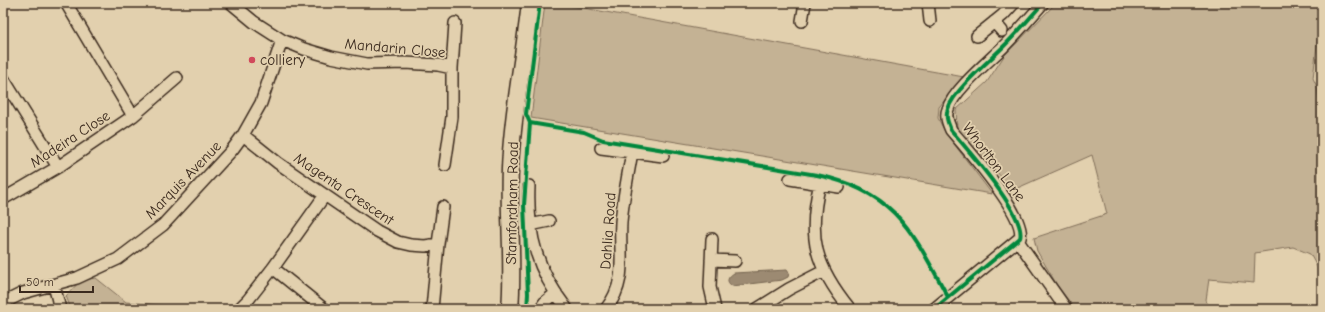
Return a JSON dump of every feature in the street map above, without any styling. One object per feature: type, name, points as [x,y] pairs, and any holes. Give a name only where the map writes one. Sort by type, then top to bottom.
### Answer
[{"type":"main road","name":"Stamfordham Road","points":[[510,309],[512,277],[509,202],[510,168],[516,103],[530,3]]},
{"type":"street","name":"Madeira Close","points":[[67,3],[133,116]]},
{"type":"street","name":"Mandarin Close","points":[[231,3],[254,22],[282,40],[304,49],[367,64],[405,63],[438,65],[452,68]]},
{"type":"street","points":[[802,21],[805,3]]},
{"type":"street","points":[[928,3],[930,21]]},
{"type":"street","points":[[977,36],[1003,15],[1014,3]]},
{"type":"street","name":"Whorlton Lane","points":[[1018,241],[1021,235],[1021,229],[1013,211],[988,176],[951,130],[948,124],[947,113],[953,99],[1043,3]]},
{"type":"street","points":[[994,22],[1002,31]]},
{"type":"street","name":"Mandarin Close","points":[[445,164],[452,117],[454,23]]},
{"type":"street","name":"Marquis Avenue","points":[[4,298],[77,278],[118,259],[163,225],[232,150],[243,135],[261,103],[282,40]]},
{"type":"street","name":"Madeira Close","points":[[3,199],[58,167],[133,116],[177,78]]},
{"type":"street","points":[[4,84],[58,167]]},
{"type":"street","name":"Magenta Crescent","points":[[243,135],[278,163],[368,225],[398,242],[425,246],[438,244]]},
{"type":"street","points":[[601,148],[662,156]]},
{"type":"street","name":"Dahlia Road","points":[[606,309],[617,291],[620,276],[621,225],[632,152]]},
{"type":"street","points":[[790,179],[839,187]]},
{"type":"street","points":[[820,183],[815,205],[814,228],[818,254],[824,271],[836,293],[850,309]]},
{"type":"street","points":[[529,186],[530,224],[532,238],[538,258],[556,293],[567,309]]},
{"type":"street","points":[[239,309],[248,300],[325,195]]},
{"type":"street","points":[[432,309],[443,207]]},
{"type":"street","points":[[530,224],[549,221]]},
{"type":"street","points":[[712,239],[710,287],[715,309]]},
{"type":"street","points":[[934,309],[1018,241],[1066,309]]},
{"type":"street","points":[[712,260],[735,261]]},
{"type":"street","points":[[272,268],[324,309]]},
{"type":"street","points":[[757,309],[789,289],[824,271]]},
{"type":"street","points":[[54,285],[60,309]]},
{"type":"street","points":[[540,309],[545,302],[556,293]]},
{"type":"shaded area","points":[[545,3],[556,3],[964,77],[939,107],[938,118],[945,132],[992,194],[531,118]]},
{"type":"shaded area","points":[[1056,3],[1322,3],[1322,29],[1318,37],[1313,78],[1317,87],[1322,118],[1322,276],[1310,254],[1293,247],[1255,253],[1254,283],[1209,279],[1206,300],[1209,309],[1075,309],[1057,285],[1037,251],[1034,238],[1107,214],[1092,155],[1013,190],[957,128],[956,110],[987,82],[1004,56]]},
{"type":"shaded area","points":[[787,270],[789,273],[788,277],[782,280],[732,286],[728,281],[734,273]]},
{"type":"shaded area","points":[[96,278],[126,302],[168,306],[173,309],[71,309],[66,296],[81,280]]},
{"type":"cycle path","points":[[527,309],[528,294],[524,205],[530,123],[526,114],[540,3]]},
{"type":"cycle path","points":[[934,309],[1020,238],[1020,228],[1014,214],[994,182],[951,130],[947,114],[951,102],[964,85],[1008,42],[1043,3]]},
{"type":"cycle path","points":[[530,123],[584,132],[603,140],[817,175],[844,182],[866,192],[884,204],[899,218],[912,234],[924,253],[948,297]]},
{"type":"place","name":"colliery","points":[[252,60]]}]
